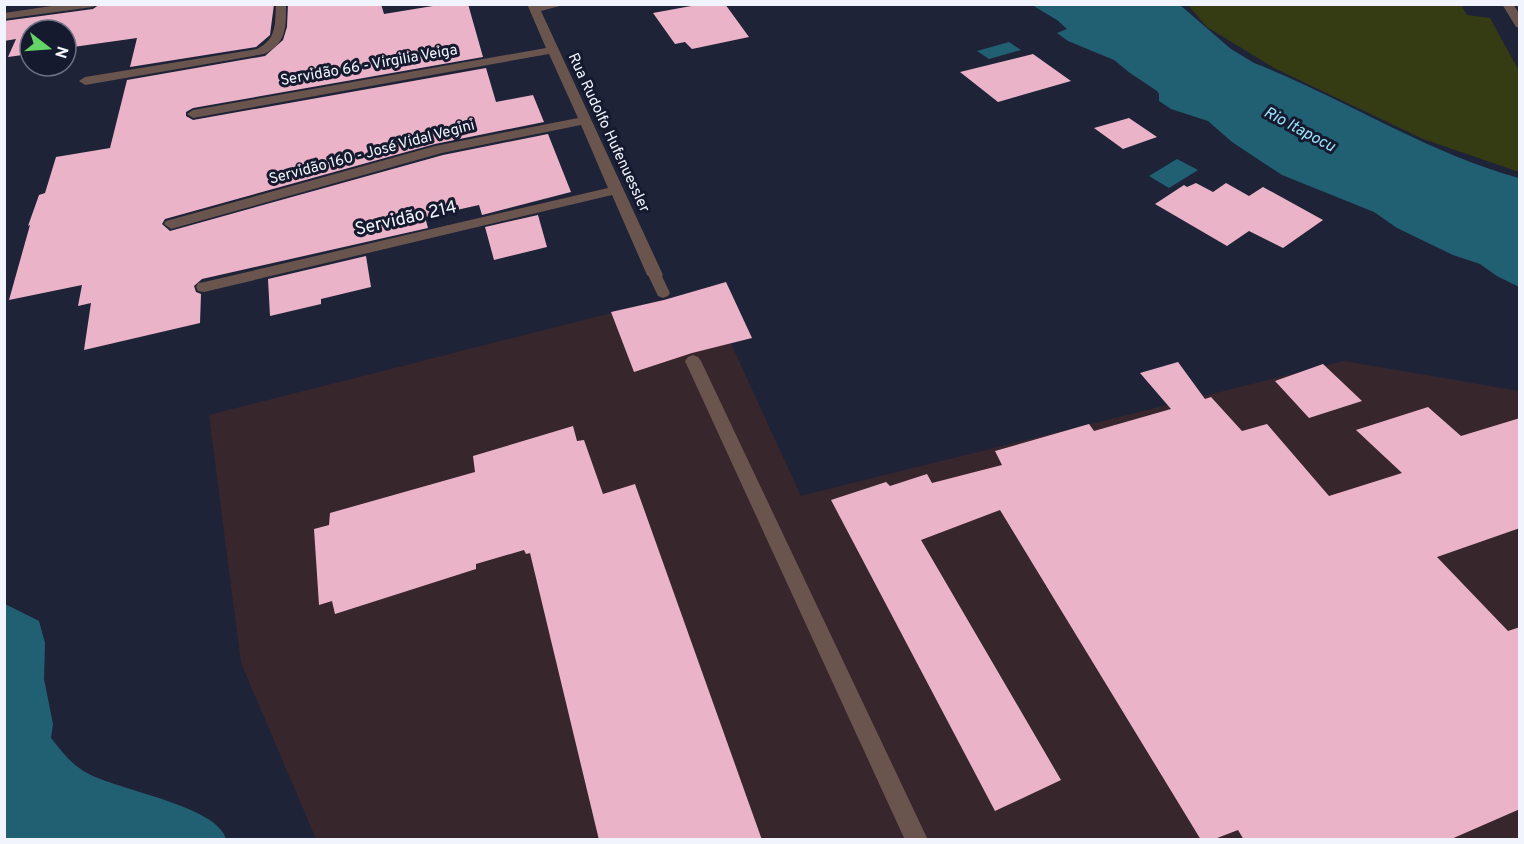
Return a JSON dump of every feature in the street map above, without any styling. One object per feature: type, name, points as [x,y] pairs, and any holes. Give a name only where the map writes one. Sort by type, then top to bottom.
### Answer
[{"type":"street","points":[[4,16],[93,4]]},
{"type":"street","points":[[85,81],[260,52],[273,47],[279,39],[281,4]]},
{"type":"street","points":[[533,7],[562,4]]},
{"type":"street","points":[[1507,4],[1520,25]]},
{"type":"street","name":"Rua Rudolfo Hufenuessler","points":[[533,7],[655,275]]},
{"type":"street","name":"Servidão 66 - Virgilia Veiga","points":[[193,114],[552,50]]},
{"type":"street","name":"Servidão 160 - José Vidal Vegini","points":[[171,224],[440,149],[584,120]]},
{"type":"street","name":"Servidão 214","points":[[204,286],[617,190]]},
{"type":"lane","points":[[655,275],[663,293]]},
{"type":"lane","points":[[693,361],[916,840]]},
{"type":"shaded area","points":[[706,289],[801,496],[1344,361],[1519,391],[1519,839],[316,839],[241,663],[209,415]]},
{"type":"green space","points":[[1188,5],[1461,5],[1467,15],[1490,18],[1519,71],[1519,172],[1423,139],[1274,68],[1207,27]]},
{"type":"water","name":"Rio Itapocu","points":[[1032,5],[1180,5],[1231,49],[1254,63],[1451,154],[1519,178],[1519,287],[1480,264],[1453,255],[1397,228],[1374,212],[1282,175],[1232,142],[1208,121],[1171,109],[1159,101],[1157,91],[1114,60],[1068,41],[1057,33],[1067,29]]},
{"type":"water","points":[[1009,42],[1021,50],[989,59],[977,51]]},
{"type":"water","points":[[1177,159],[1198,170],[1169,188],[1149,176]]},
{"type":"water","points":[[5,604],[39,621],[45,643],[44,679],[53,724],[51,738],[67,757],[87,773],[165,800],[205,817],[219,827],[226,839],[5,839]]},
{"type":"building","points":[[100,4],[274,4],[270,35],[256,47],[130,67],[137,38],[78,46],[78,18],[26,18],[93,9]]},
{"type":"building","points":[[288,4],[381,4],[384,14],[445,4],[468,4],[483,57],[193,108],[186,112],[186,116],[193,120],[486,68],[496,102],[533,95],[544,122],[435,144],[165,219],[162,224],[170,231],[443,155],[548,134],[571,192],[482,215],[479,205],[425,217],[428,228],[202,279],[194,286],[196,292],[201,294],[200,323],[84,350],[91,303],[78,306],[82,285],[9,300],[30,225],[28,226],[39,195],[45,193],[56,157],[110,148],[127,80],[265,56],[283,40],[287,27]]},
{"type":"building","points":[[702,4],[725,4],[749,37],[692,49],[685,42],[675,44],[653,13]]},
{"type":"building","points":[[18,19],[18,56],[8,57],[16,39],[4,41],[4,21]]},
{"type":"building","points":[[1033,54],[1071,81],[998,102],[960,72]]},
{"type":"building","points":[[1129,118],[1157,137],[1123,149],[1094,128]]},
{"type":"building","points":[[1196,183],[1213,192],[1226,183],[1249,196],[1263,187],[1323,220],[1283,248],[1249,231],[1227,246],[1155,204],[1184,185],[1187,187]]},
{"type":"building","points":[[538,215],[547,247],[494,260],[485,227]]},
{"type":"building","points":[[366,256],[371,287],[321,299],[321,304],[270,316],[268,279]]},
{"type":"building","points":[[726,282],[752,338],[692,353],[634,372],[611,312]]},
{"type":"building","points":[[1178,362],[1205,399],[1211,397],[1242,431],[1267,424],[1329,496],[1402,473],[1356,430],[1428,407],[1461,436],[1520,418],[1520,528],[1437,557],[1508,631],[1520,627],[1520,809],[1449,840],[1244,840],[1238,830],[1212,840],[1201,840],[1000,510],[921,540],[1061,780],[995,811],[831,500],[886,482],[890,486],[927,474],[932,483],[1002,465],[995,451],[1089,424],[1094,431],[1171,409],[1140,373]]},
{"type":"building","points":[[1323,364],[1362,401],[1309,418],[1275,381]]},
{"type":"building","points":[[573,426],[577,441],[584,440],[603,494],[635,484],[762,840],[599,840],[530,553],[526,554],[524,550],[476,564],[476,569],[335,614],[332,601],[319,605],[314,529],[329,525],[330,513],[475,472],[473,456]]}]
